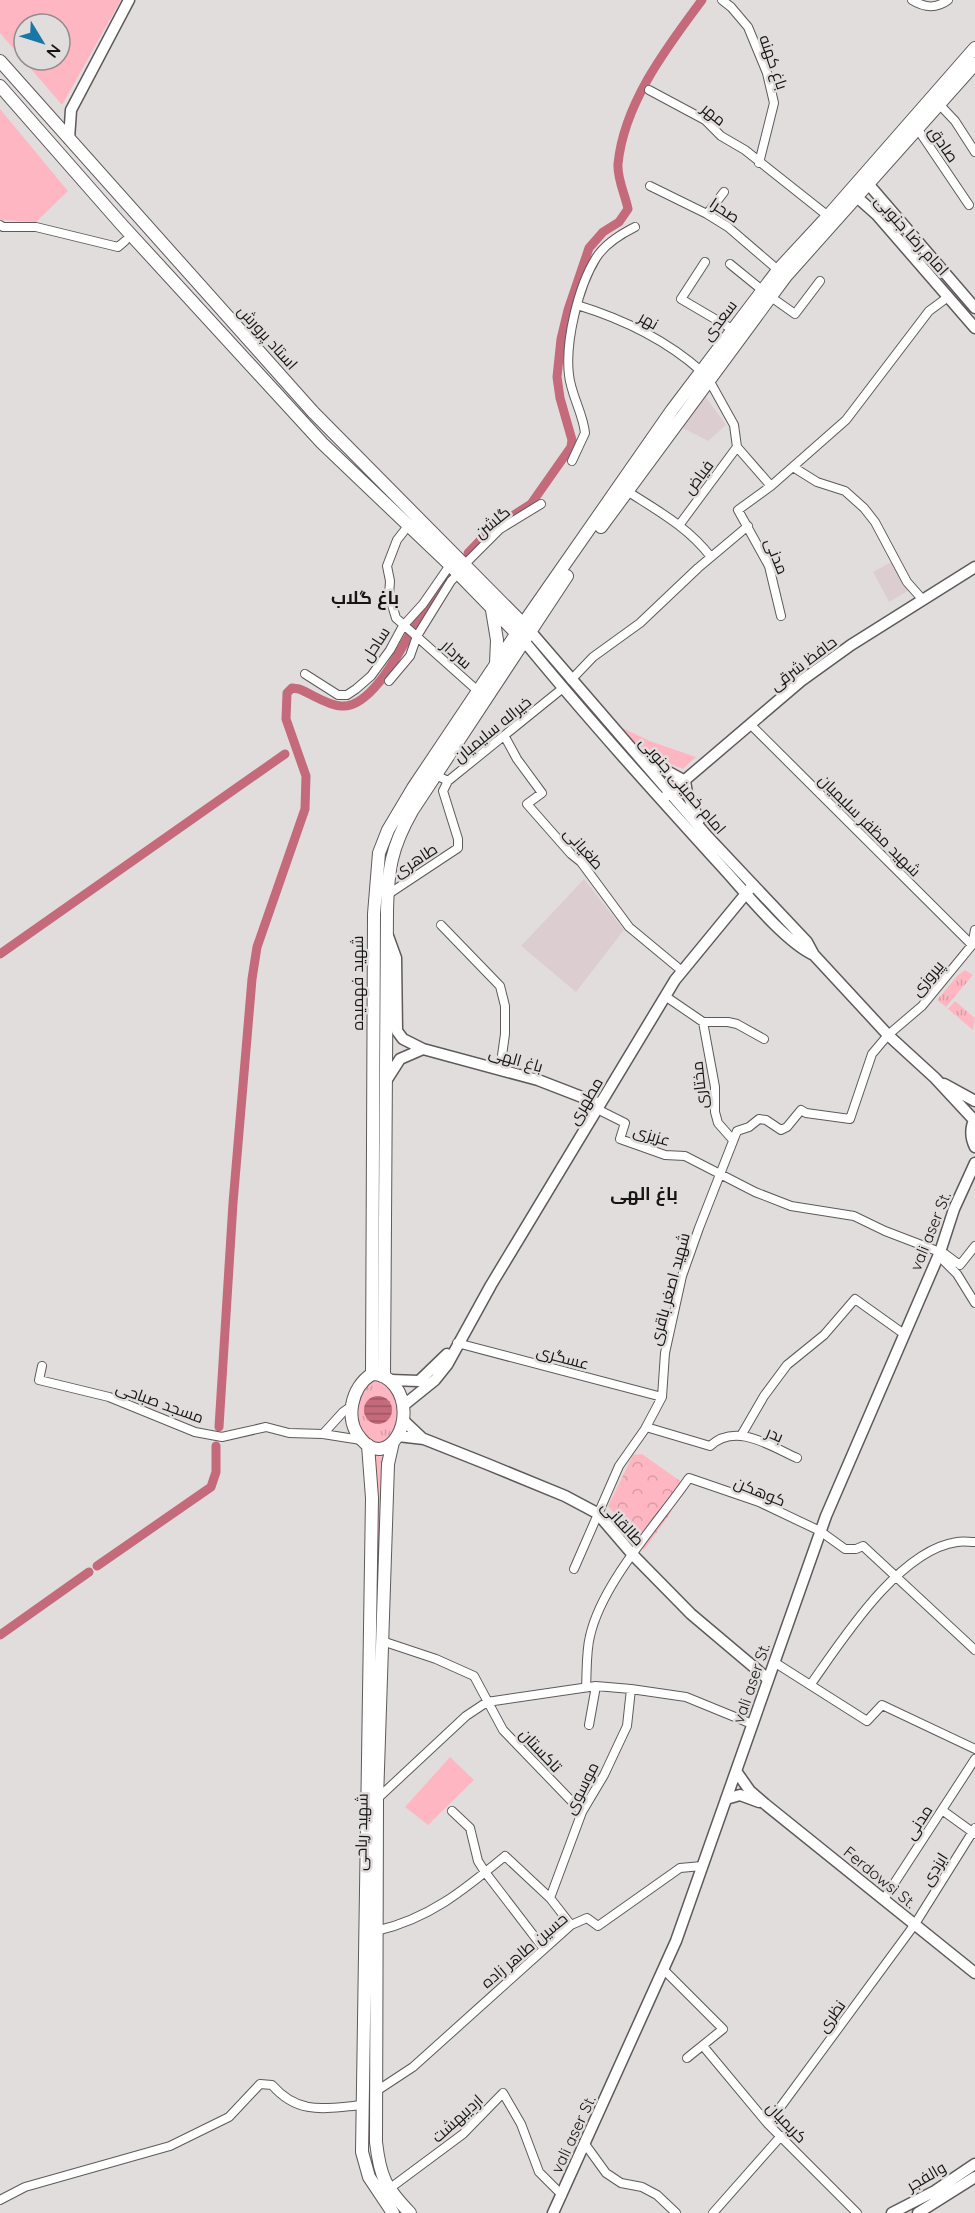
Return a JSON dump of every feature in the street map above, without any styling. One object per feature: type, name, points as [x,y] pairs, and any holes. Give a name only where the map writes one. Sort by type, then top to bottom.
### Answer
[{"type":"main road","name":"سعدی","points":[[705,375],[732,329],[786,276],[975,48]]},
{"type":"main road","name":"استاد پرورش","points":[[1,63],[492,609],[524,633]]},
{"type":"main road","name":"سعدی","points":[[865,180],[917,128],[975,64]]},
{"type":"main road","name":"استاد پرورش","points":[[0,86],[122,225],[322,443],[524,633]]},
{"type":"main road","name":"سعدی","points":[[524,633],[623,489],[766,294],[778,270],[828,216],[853,194]]},
{"type":"main road","points":[[322,443],[333,432]]},
{"type":"main road","points":[[492,609],[497,640],[495,667]]},
{"type":"main road","name":"شهید فهمیده","points":[[382,1377],[374,914],[380,853],[388,830],[413,788],[495,667],[524,633]]},
{"type":"main road","name":"شهید فهمیده","points":[[382,1377],[388,878],[395,843],[412,811],[524,633]]},
{"type":"main road","points":[[382,1377],[398,1391],[404,1405],[404,1421],[395,1439],[382,1449],[365,1442],[354,1429],[353,1405],[355,1392],[363,1379],[382,1377]]},
{"type":"main road","name":"شهید ریاحی","points":[[395,1439],[388,1464],[382,1641],[375,2092],[376,2142],[383,2180],[410,2213]]},
{"type":"main road","name":"شهید ریاحی","points":[[365,1442],[372,1498],[362,2152],[369,2177],[393,2213]]},
{"type":"street","points":[[69,139],[71,110],[90,70],[129,0]]},
{"type":"street","name":"باغ کهنه","points":[[722,0],[748,27],[767,73],[774,103],[759,163]]},
{"type":"street","points":[[912,0],[921,5],[937,7],[948,0]]},
{"type":"street","name":"مهر","points":[[649,90],[705,120],[721,136],[745,150],[759,163]]},
{"type":"street","points":[[939,104],[955,122],[975,152]]},
{"type":"street","name":"صادق","points":[[917,128],[969,205]]},
{"type":"street","points":[[759,163],[828,216]]},
{"type":"street","name":"امام رضا جنوبی","points":[[865,180],[975,309]]},
{"type":"street","name":"صحرا","points":[[650,186],[728,227],[778,270]]},
{"type":"street","points":[[707,214],[724,192]]},
{"type":"street","name":"امام رضا جنوبی","points":[[853,194],[975,328]]},
{"type":"street","points":[[868,208],[871,197],[876,195],[882,199]]},
{"type":"street","points":[[0,225],[3,227],[36,227],[118,247],[125,241]]},
{"type":"street","points":[[122,225],[125,241]]},
{"type":"street","points":[[572,461],[585,433],[569,376],[568,353],[577,306],[597,257],[620,235],[635,227]]},
{"type":"street","points":[[125,241],[140,244]]},
{"type":"street","points":[[705,262],[681,299],[732,329]]},
{"type":"street","points":[[730,264],[766,294],[795,314],[820,281]]},
{"type":"street","points":[[705,375],[734,425],[737,447],[771,486],[846,420],[928,311],[948,297]]},
{"type":"street","name":"نهر","points":[[577,306],[614,317],[631,325],[687,359],[705,375]]},
{"type":"street","name":"فیاض","points":[[680,524],[737,447]]},
{"type":"street","points":[[793,467],[817,482],[844,491],[864,508],[875,522],[907,582],[923,600]]},
{"type":"street","name":"مدنی","points":[[771,486],[738,510],[769,566],[781,616]]},
{"type":"street","points":[[623,489],[680,524],[698,540],[711,557]]},
{"type":"street","name":"گلشن","points":[[457,568],[500,529],[541,504]]},
{"type":"street","points":[[403,626],[391,607],[387,566],[397,540],[408,526]]},
{"type":"street","points":[[567,684],[593,657],[640,623],[748,526]]},
{"type":"street","name":"حافظ شرقی","points":[[666,796],[801,681],[844,650],[975,567]]},
{"type":"street","points":[[390,681],[410,656],[417,636],[457,568]]},
{"type":"street","name":"ساحل","points":[[305,674],[338,695],[347,695],[370,676],[390,650],[403,626],[457,568]]},
{"type":"street","name":"سردار","points":[[403,626],[479,692]]},
{"type":"street","name":"امام خمینی جنوبی","points":[[524,633],[750,889]]},
{"type":"street","name":"امام خمینی جنوبی","points":[[567,684],[635,754],[666,796],[708,837],[800,949],[814,956],[888,1035],[935,1078]]},
{"type":"street","name":"خیراله سلیمیان","points":[[436,775],[448,782],[567,684]]},
{"type":"street","name":"شهید مظفر سلیمیان","points":[[750,724],[972,945]]},
{"type":"street","name":"طغیانی","points":[[505,737],[517,759],[542,793],[527,804],[571,854],[581,862],[628,927],[682,971]]},
{"type":"street","points":[[635,754],[685,781],[693,810],[708,837]]},
{"type":"street","name":"طاهری","points":[[387,895],[458,848],[458,839],[443,791],[448,782]]},
{"type":"street","name":"مطهری","points":[[457,1343],[665,996],[682,971],[750,889]]},
{"type":"street","points":[[441,925],[500,986],[505,1006],[505,1034],[500,1070]]},
{"type":"street","name":"پیروزی","points":[[733,1140],[737,1131],[749,1127],[759,1119],[766,1120],[781,1130],[787,1127],[801,1110],[806,1113],[850,1119],[872,1054],[888,1035],[922,1006],[972,945],[975,930]]},
{"type":"street","name":"باغ الهی","points":[[387,933],[396,958],[397,1031],[403,1039],[423,1049],[563,1089],[598,1107]]},
{"type":"street","points":[[665,996],[703,1022],[737,1024],[764,1039]]},
{"type":"street","name":"مختاری","points":[[703,1022],[715,1087],[714,1112],[718,1123],[733,1140]]},
{"type":"street","points":[[386,1081],[400,1059],[423,1049]]},
{"type":"street","points":[[935,1078],[975,1101]]},
{"type":"street","points":[[935,1078],[974,1119],[971,1138],[975,1147]]},
{"type":"street","name":"عزیزی","points":[[598,1107],[625,1123],[620,1139],[665,1155],[685,1156],[720,1173]]},
{"type":"street","name":"شهید اصغر باقری","points":[[574,1569],[619,1466],[636,1444],[662,1397],[665,1353],[682,1276],[733,1140]]},
{"type":"street","name":"vali aser St.","points":[[553,2213],[676,1941],[820,1532],[940,1252],[954,1209],[975,1163]]},
{"type":"street","points":[[720,1173],[755,1192],[791,1206],[854,1216],[945,1254],[957,1263],[961,1263]]},
{"type":"street","points":[[957,1274],[961,1263],[975,1246]]},
{"type":"street","points":[[940,1252],[942,1260],[957,1274],[975,1303]]},
{"type":"street","points":[[646,1427],[710,1446],[719,1438],[742,1434],[787,1365],[824,1335],[855,1299],[904,1334]]},
{"type":"street","points":[[382,1377],[419,1381],[432,1371],[457,1343]]},
{"type":"street","points":[[404,1405],[435,1380],[447,1365],[457,1343]]},
{"type":"street","name":"عسگری","points":[[457,1343],[662,1397]]},
{"type":"street","name":"مسجد صباحی","points":[[42,1366],[39,1380],[109,1397],[189,1431],[222,1437],[266,1427],[289,1433],[323,1434]]},
{"type":"street","points":[[323,1434],[342,1412],[353,1405]]},
{"type":"street","points":[[404,1421],[424,1439]]},
{"type":"street","points":[[323,1434],[365,1442]]},
{"type":"street","name":"بدر","points":[[742,1434],[797,1458]]},
{"type":"street","points":[[395,1439],[424,1439]]},
{"type":"street","name":"طالقانی","points":[[424,1439],[565,1496],[597,1513],[633,1556],[691,1614],[768,1679]]},
{"type":"street","name":"کوهکن","points":[[633,1556],[689,1479],[759,1502],[820,1532],[845,1549],[856,1550],[863,1546],[896,1576]]},
{"type":"street","points":[[811,1684],[857,1619],[896,1576],[934,1549],[956,1542],[975,1542]]},
{"type":"street","points":[[586,1687],[589,1638],[595,1620],[619,1573],[633,1556]]},
{"type":"street","points":[[896,1576],[975,1650]]},
{"type":"street","name":"تاکستان","points":[[382,1641],[444,1662],[474,1676],[503,1730],[582,1812]]},
{"type":"street","points":[[774,1662],[867,1721],[882,1705],[975,1749]]},
{"type":"street","points":[[589,1725],[596,1686]]},
{"type":"street","points":[[378,1799],[466,1716],[487,1702],[596,1686],[686,1697],[752,1724]]},
{"type":"street","name":"موسوی","points":[[550,1899],[582,1812],[604,1775],[627,1726],[631,1689]]},
{"type":"street","name":"مدنی","points":[[884,1899],[975,1759]]},
{"type":"street","name":"Ferdowsi St.","points":[[736,1770],[750,1791],[765,1804],[975,1973]]},
{"type":"street","name":"Ferdowsi St.","points":[[726,1799],[740,1795],[765,1804]]},
{"type":"street","points":[[942,1810],[974,1831]]},
{"type":"street","points":[[452,1811],[470,1828],[478,1861],[485,1872],[544,1949]]},
{"type":"street","name":"ایزدی","points":[[915,1924],[974,1831]]},
{"type":"street","points":[[376,1931],[402,1925],[429,1912],[505,1856],[550,1899],[571,1925]]},
{"type":"street","name":"حسین طاهر زاده","points":[[375,2092],[413,2067],[571,1925],[587,1918],[598,1926],[680,1868],[702,1866]]},
{"type":"street","name":"نظری","points":[[768,2124],[915,1924]]},
{"type":"street","points":[[663,1970],[723,2029],[687,2058]]},
{"type":"street","name":"کریمیان","points":[[703,2046],[768,2124],[856,2213]]},
{"type":"street","points":[[0,2200],[25,2187],[170,2146],[229,2117],[260,2084],[272,2085],[283,2098],[303,2107],[363,2105]]},
{"type":"street","name":"اردیبهشت","points":[[389,2189],[463,2134],[503,2093],[521,2124],[539,2172],[562,2195]]},
{"type":"street","points":[[713,2213],[781,2136]]},
{"type":"street","points":[[585,2144],[606,2173],[621,2183],[642,2187],[657,2195],[676,2213]]},
{"type":"street","name":"والفجر","points":[[892,2213],[935,2191],[975,2164]]},
{"type":"street","name":"والفجر","points":[[921,2212],[975,2177]]},
{"type":"shaded area","points":[[703,393],[726,425],[708,441],[681,427]]},
{"type":"shaded area","points":[[893,561],[908,591],[889,602],[873,572]]},
{"type":"shaded area","points":[[584,879],[624,930],[576,992],[521,946]]},
{"type":"shaded area","points":[[378,1396],[388,1400],[392,1410],[388,1420],[378,1424],[368,1420],[364,1410],[368,1400]]},
{"type":"green space","points":[[0,0],[121,0],[62,105],[34,72],[72,72],[72,12],[12,12],[12,47],[0,33]]},
{"type":"green space","points":[[0,109],[68,191],[36,222],[0,220]]},
{"type":"green space","points":[[614,724],[650,741],[696,757],[683,769],[639,751]]},
{"type":"green space","points":[[965,970],[973,975],[946,1007],[937,1000]]},
{"type":"green space","points":[[955,1001],[975,1018],[973,1030],[948,1009]]},
{"type":"green space","points":[[372,1376],[390,1383],[402,1414],[390,1442],[376,1445],[357,1427],[356,1399]]},
{"type":"green space","points":[[642,1454],[683,1483],[670,1514],[644,1550],[608,1506],[633,1455]]},
{"type":"green space","points":[[371,1455],[385,1457],[378,1616],[375,1506]]},
{"type":"green space","points":[[450,1757],[474,1780],[428,1825],[405,1807]]},
{"type":"waterway","points":[[468,553],[489,531],[531,504],[571,447],[572,440],[560,398],[557,377],[561,339],[568,310],[589,248],[603,232],[619,222],[628,209],[618,164],[622,141],[638,98],[662,56],[702,0]]},
{"type":"waterway","points":[[219,1427],[233,1203],[252,979],[257,947],[305,809],[306,776],[286,719],[287,693],[292,688],[299,689],[325,702],[341,706],[352,705],[362,699],[382,678],[452,572]]},
{"type":"waterway","points":[[0,954],[285,754]]},
{"type":"waterway","points":[[97,1566],[211,1487],[216,1472],[216,1446]]},
{"type":"waterway","points":[[0,1635],[89,1572]]},
{"type":"district","name":"باغ گلاب","points":[[365,597]]},
{"type":"district","name":"باغ الهی","points":[[644,1193]]}]
